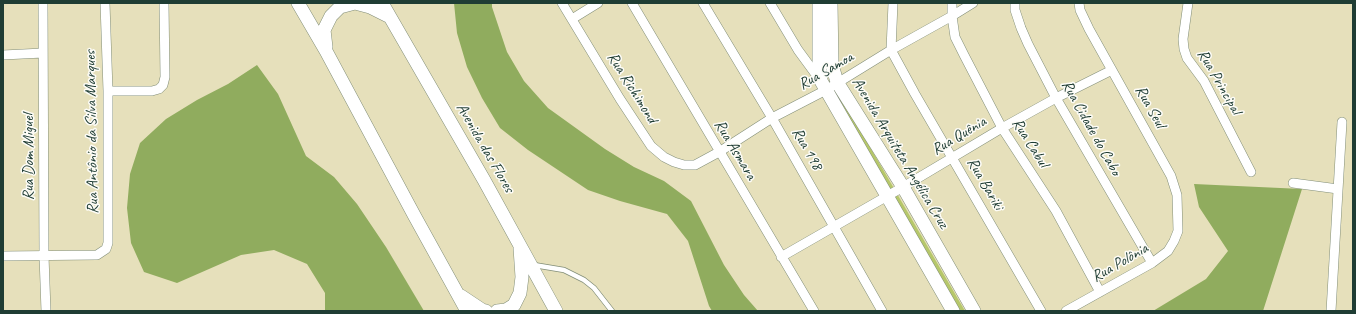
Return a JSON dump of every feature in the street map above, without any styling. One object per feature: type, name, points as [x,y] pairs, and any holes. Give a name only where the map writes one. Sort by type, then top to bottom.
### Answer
[{"type":"main road","points":[[298,3],[326,51],[467,311]]},
{"type":"main road","points":[[326,51],[324,30],[331,16],[340,7],[355,3],[370,7],[390,17]]},
{"type":"main road","name":"Avenida das Flores","points":[[382,3],[484,180],[556,311]]},
{"type":"main road","name":"Avenida Arquiteta Angélica Cruz","points":[[819,3],[819,63],[823,86],[953,311]]},
{"type":"main road","name":"Avenida Arquiteta Angélica Cruz","points":[[831,3],[832,65],[837,82],[903,187],[974,311]]},
{"type":"main road","points":[[497,311],[506,310],[514,305],[520,293],[522,277],[520,244]]},
{"type":"main road","points":[[458,294],[482,310],[486,311]]},
{"type":"street","name":"Rua Dom Miguel","points":[[43,3],[44,256],[46,311]]},
{"type":"street","name":"Rua Antônio da Silva Marques","points":[[44,256],[97,255],[106,249],[108,243],[108,91],[105,3]]},
{"type":"street","points":[[108,91],[152,91],[160,89],[163,85],[165,77],[164,3]]},
{"type":"street","name":"Rua Richimond","points":[[562,3],[620,99],[651,146],[664,157],[674,162],[684,165],[695,165]]},
{"type":"street","points":[[572,19],[598,3]]},
{"type":"street","name":"Rua Asmara","points":[[632,3],[814,311]]},
{"type":"street","name":"Rua 198","points":[[703,3],[772,118],[882,311]]},
{"type":"street","points":[[770,3],[798,50],[823,86]]},
{"type":"street","points":[[891,50],[893,3]]},
{"type":"street","name":"Rua Cabul","points":[[952,3],[952,16],[958,43],[1002,128],[1056,211],[1100,292]]},
{"type":"street","name":"Rua Samoa","points":[[695,165],[719,152],[823,86],[837,82],[973,3]]},
{"type":"street","name":"Rua Cidade do Cabo","points":[[1015,3],[1025,39],[1056,98],[1152,263]]},
{"type":"street","name":"Rua Seul","points":[[1079,3],[1080,10],[1089,29],[1171,176],[1177,195],[1178,231]]},
{"type":"street","name":"Rua Principal","points":[[1188,3],[1183,39],[1187,58],[1204,81],[1251,172]]},
{"type":"street","name":"Rua Bariki","points":[[891,50],[1041,311]]},
{"type":"street","points":[[3,55],[43,53]]},
{"type":"street","name":"Rua Quênia","points":[[781,257],[1002,128],[1056,98],[1112,70]]},
{"type":"street","points":[[1332,311],[1342,122]]},
{"type":"street","points":[[1293,184],[1338,189]]},
{"type":"street","name":"Rua Polônia","points":[[1066,311],[1152,263],[1168,251],[1178,231]]},
{"type":"street","points":[[3,256],[44,256]]},
{"type":"lane","points":[[531,265],[564,270],[584,280],[594,288],[612,311]]},
{"type":"green space","points":[[454,3],[492,3],[507,52],[524,81],[548,108],[605,149],[634,167],[664,181],[691,201],[724,265],[744,295],[758,311],[712,311],[709,306],[688,241],[667,214],[620,201],[588,190],[528,150],[500,128],[482,98],[467,67],[457,33]]},
{"type":"green space","points":[[257,65],[278,94],[306,156],[334,177],[357,204],[386,247],[424,311],[325,311],[325,293],[307,264],[274,250],[241,255],[177,283],[144,272],[131,243],[127,208],[130,174],[140,143],[166,119],[197,100],[228,84]]},
{"type":"green space","points":[[838,97],[841,97],[965,311],[960,311]]},
{"type":"green space","points":[[1194,184],[1302,189],[1263,311],[1153,311],[1206,279],[1228,251],[1199,207]]}]
